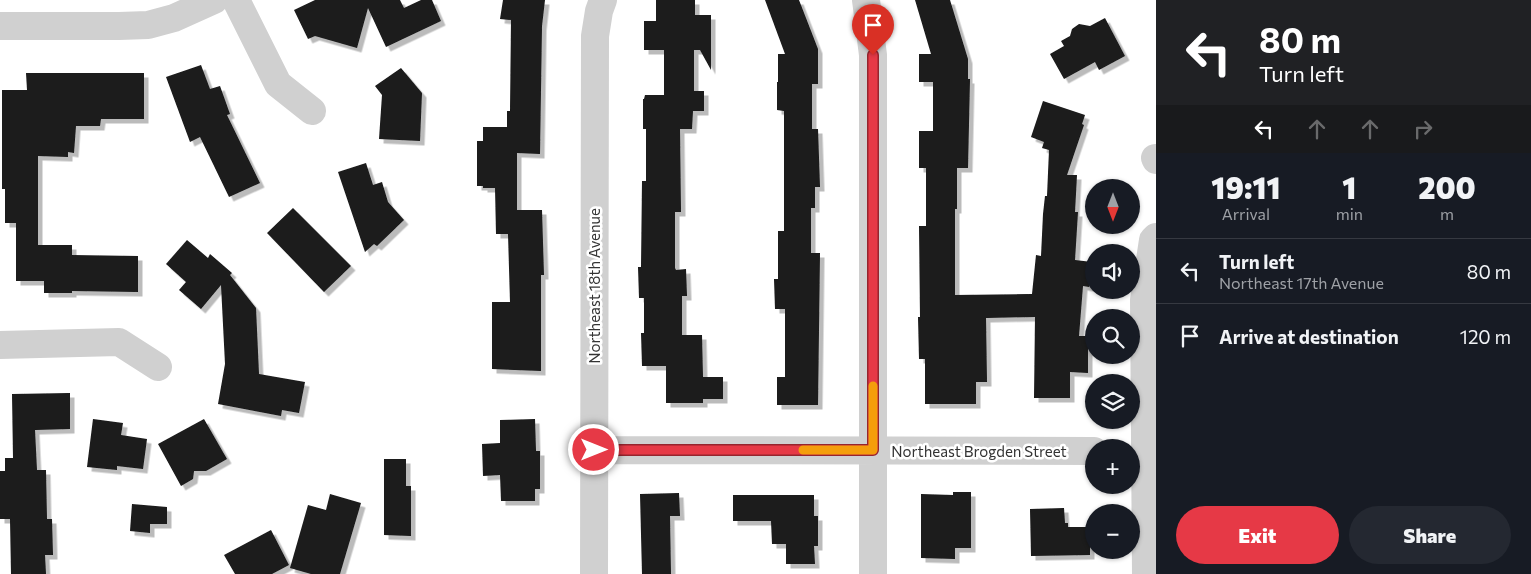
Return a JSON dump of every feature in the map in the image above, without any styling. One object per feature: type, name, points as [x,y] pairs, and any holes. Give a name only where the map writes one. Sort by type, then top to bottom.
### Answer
[{"type":"street","points":[[0,26],[148,25],[174,18],[214,0]]},
{"type":"street","points":[[236,0],[278,84],[312,111]]},
{"type":"street","name":"Northeast 18th Avenue","points":[[594,574],[596,36],[599,11],[603,0]]},
{"type":"street","points":[[866,0],[873,55],[873,574]]},
{"type":"street","points":[[1138,439],[1144,300],[1153,240],[1156,237]]},
{"type":"street","points":[[0,345],[119,342],[158,367]]},
{"type":"street","name":"Northeast Brogden Street","points":[[594,450],[1085,451]]},
{"type":"street","points":[[1140,481],[1146,574]]},
{"type":"building","points":[[315,0],[400,0],[404,8],[421,0],[432,0],[441,21],[386,47],[368,8],[357,48],[315,36],[308,39],[294,10]]},
{"type":"building","points":[[503,0],[545,0],[542,26],[540,154],[517,153],[517,210],[542,210],[544,275],[541,275],[541,371],[492,369],[492,302],[510,302],[508,234],[496,234],[495,188],[477,186],[477,141],[483,141],[483,127],[507,127],[507,111],[510,111],[511,20],[500,19]]},
{"type":"building","points":[[656,0],[695,0],[695,15],[711,15],[711,70],[700,50],[694,50],[694,91],[704,91],[704,111],[693,111],[692,129],[680,129],[681,212],[675,212],[675,268],[676,270],[686,269],[687,296],[682,296],[682,335],[702,335],[703,377],[723,377],[723,399],[703,399],[703,403],[666,403],[666,366],[642,366],[641,333],[644,333],[644,298],[639,298],[638,267],[641,267],[642,181],[646,181],[646,129],[643,129],[643,99],[645,95],[664,95],[664,50],[644,50],[644,21],[656,21]]},
{"type":"building","points":[[765,0],[799,0],[818,49],[818,84],[812,84],[812,129],[818,129],[820,187],[815,187],[815,208],[811,208],[811,253],[820,253],[818,405],[777,405],[777,377],[785,377],[785,309],[775,309],[774,279],[778,279],[778,231],[784,231],[784,111],[777,110],[777,82],[778,54],[785,54]]},
{"type":"building","points":[[915,0],[950,0],[968,59],[968,79],[970,79],[968,168],[957,168],[955,295],[1032,294],[1036,255],[1041,256],[1049,150],[1042,148],[1044,142],[1031,137],[1043,101],[1085,115],[1082,124],[1084,125],[1067,175],[1077,175],[1075,212],[1078,212],[1075,260],[1085,261],[1085,286],[1083,286],[1079,336],[1085,336],[1085,364],[1088,364],[1088,373],[1070,372],[1070,398],[1034,398],[1035,317],[986,318],[987,382],[976,382],[976,404],[925,404],[925,359],[919,359],[918,317],[920,317],[919,226],[926,226],[926,168],[919,168],[919,131],[933,131],[933,82],[919,82],[919,54],[931,54]]},
{"type":"building","points":[[1105,18],[1125,56],[1099,70],[1095,62],[1064,79],[1050,54],[1064,46],[1061,41],[1070,36],[1072,29],[1079,24],[1090,26]]},
{"type":"building","points":[[201,65],[210,89],[220,86],[230,114],[227,115],[260,183],[229,197],[200,137],[190,142],[166,77]]},
{"type":"building","points":[[401,68],[422,93],[420,141],[379,139],[382,95],[375,86]]},
{"type":"building","points":[[26,73],[144,73],[144,119],[101,119],[100,126],[76,126],[74,153],[68,152],[68,157],[38,156],[38,245],[72,245],[72,255],[138,256],[138,292],[72,291],[72,293],[44,293],[44,281],[16,281],[16,223],[5,223],[5,189],[2,189],[2,90],[27,90]]},
{"type":"building","points":[[366,163],[373,185],[382,182],[388,202],[404,220],[377,246],[374,244],[365,252],[338,172]]},
{"type":"building","points":[[293,208],[351,266],[324,292],[267,233]]},
{"type":"building","points":[[187,240],[208,258],[210,254],[232,273],[230,275],[256,308],[259,374],[305,382],[299,413],[282,410],[281,416],[218,404],[225,364],[221,285],[201,309],[179,290],[186,282],[166,264]]},
{"type":"building","points":[[70,393],[70,429],[35,430],[37,470],[46,470],[47,519],[52,519],[53,555],[45,555],[46,574],[11,574],[10,519],[0,519],[0,471],[5,471],[5,458],[13,458],[12,394]]},
{"type":"building","points":[[93,419],[123,423],[121,435],[147,439],[143,469],[117,466],[117,470],[87,467]]},
{"type":"building","points":[[204,419],[227,459],[206,471],[194,471],[193,479],[181,486],[158,444]]},
{"type":"building","points":[[535,419],[536,451],[540,451],[540,489],[535,489],[535,501],[501,501],[500,475],[483,476],[482,444],[500,443],[500,420]]},
{"type":"building","points":[[384,459],[406,459],[406,486],[411,486],[411,536],[384,535]]},
{"type":"building","points":[[953,492],[971,492],[971,548],[955,548],[955,559],[921,558],[921,494],[953,495]]},
{"type":"building","points":[[679,493],[680,516],[670,516],[671,574],[642,574],[640,494]]},
{"type":"building","points":[[330,494],[361,503],[340,574],[311,574],[290,568],[308,505],[326,510]]},
{"type":"building","points":[[733,495],[814,495],[814,516],[818,516],[818,546],[814,546],[815,564],[786,564],[786,544],[772,544],[771,521],[733,521]]},
{"type":"building","points":[[132,504],[167,507],[167,524],[150,524],[150,533],[130,531]]},
{"type":"building","points":[[1064,508],[1065,523],[1068,523],[1068,527],[1085,527],[1085,555],[1031,556],[1030,509]]},
{"type":"building","points":[[271,530],[289,565],[272,574],[235,574],[224,555]]},
{"type":"slow traffic","points":[[803,450],[873,450],[873,386]]},
{"type":"route","points":[[594,450],[873,450],[873,55]]}]
